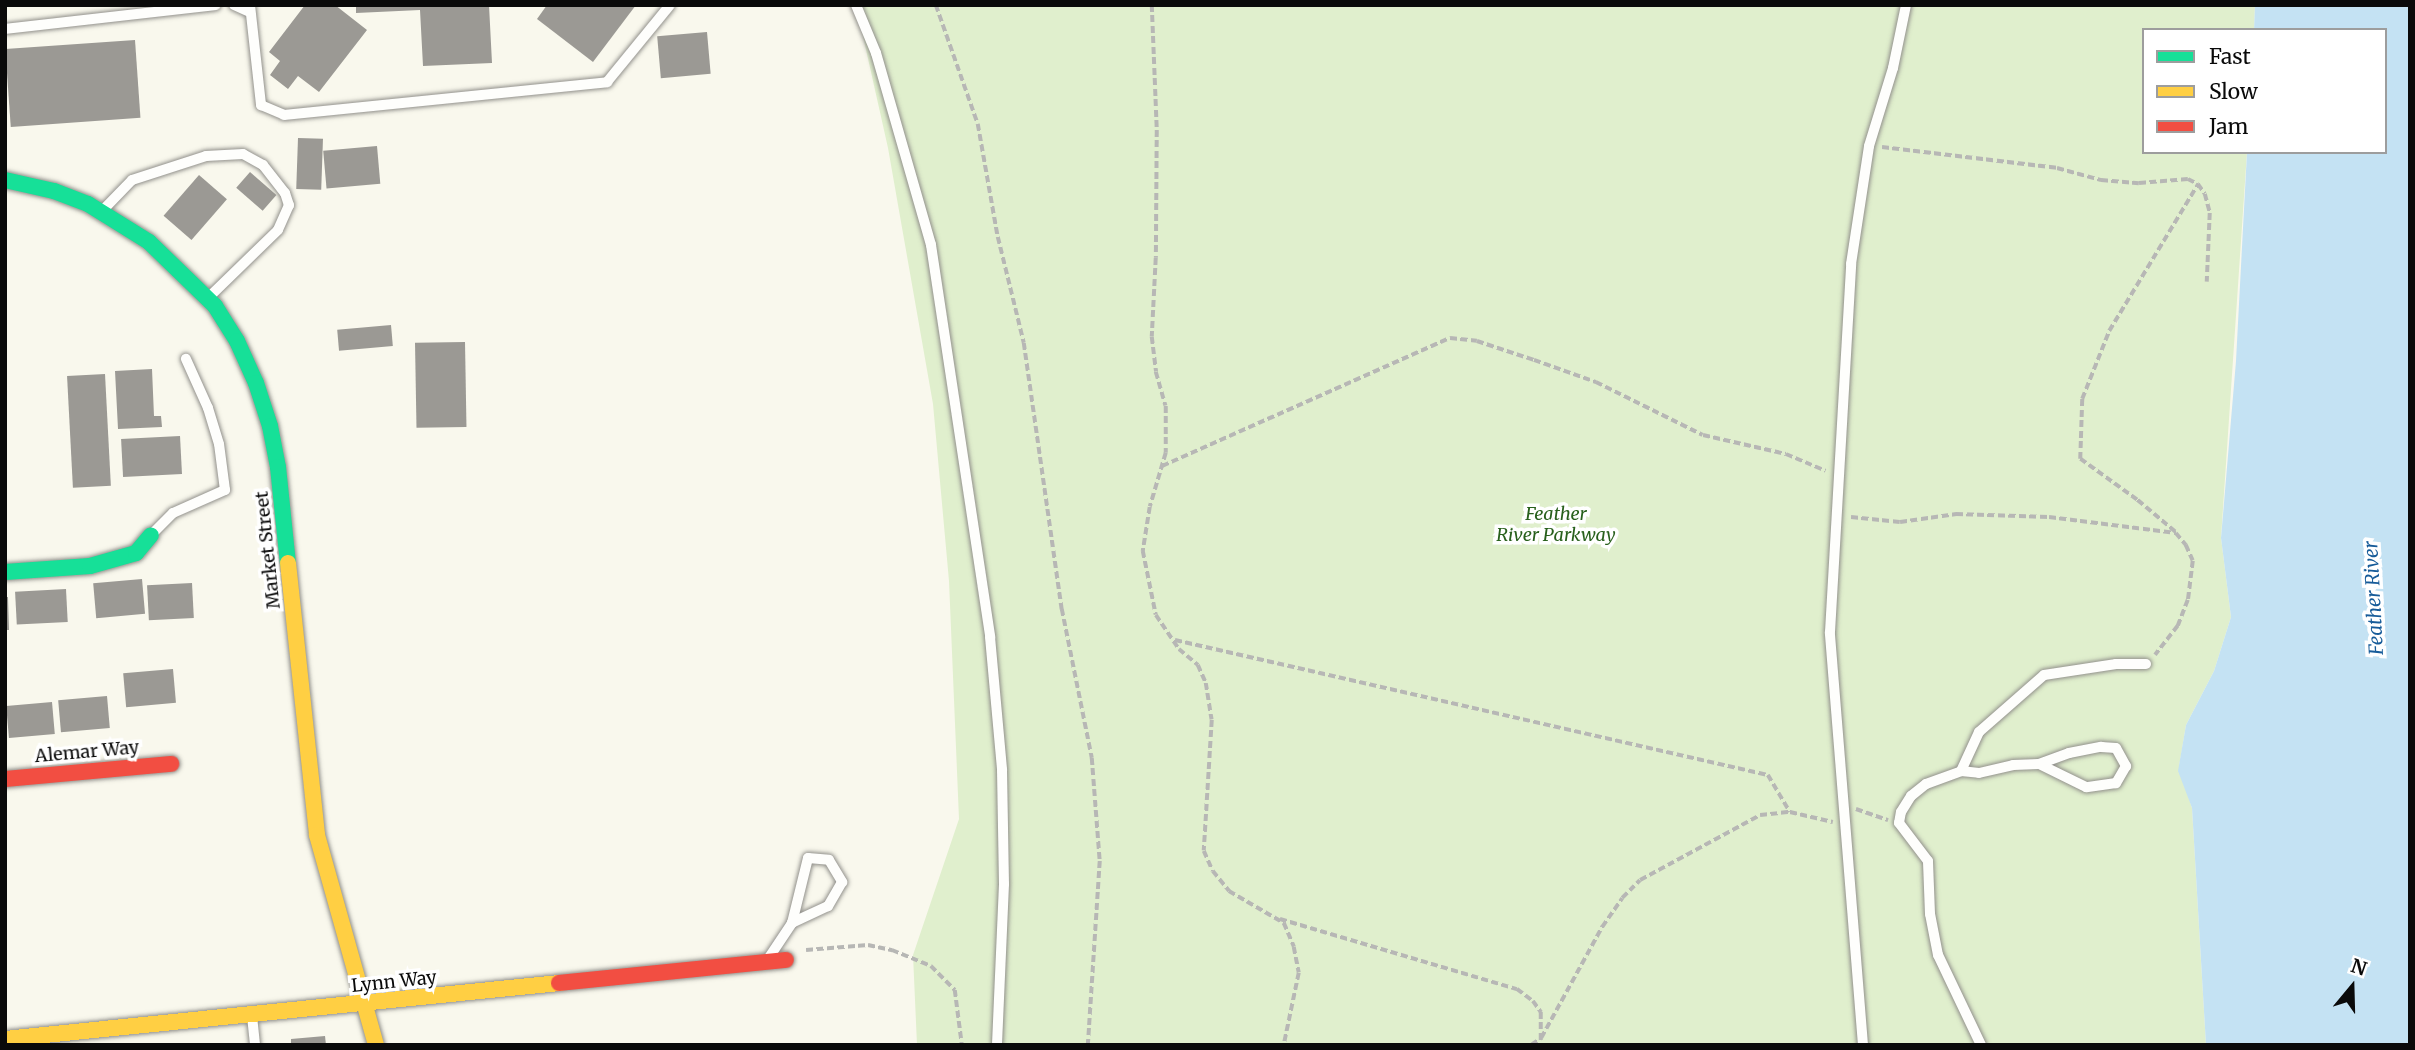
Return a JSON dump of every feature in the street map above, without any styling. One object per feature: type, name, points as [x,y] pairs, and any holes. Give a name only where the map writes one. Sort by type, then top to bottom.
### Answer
[{"type":"street","name":"Market Street","points":[[5,180],[54,191],[102,212],[149,242],[208,298],[237,341],[271,426],[278,467],[317,835],[367,1004],[376,1045]]},
{"type":"street","points":[[5,572],[90,566],[136,553],[151,535]]},
{"type":"street","name":"Alemar Way","points":[[5,779],[171,764]]},
{"type":"street","name":"Lynn Way","points":[[5,1039],[786,960]]},
{"type":"lane","points":[[5,29],[216,5]]},
{"type":"lane","points":[[234,5],[250,9],[261,105],[284,115],[607,82],[670,5]]},
{"type":"lane","points":[[856,5],[876,53],[931,245],[990,637],[1002,770],[1004,884],[997,1045]]},
{"type":"lane","points":[[1863,1045],[1830,632],[1851,264],[1869,146],[1893,68],[1906,5]]},
{"type":"lane","points":[[102,212],[132,180],[206,156],[243,154],[263,165],[285,193],[289,205],[278,230],[208,298]]},
{"type":"lane","points":[[151,535],[173,513],[225,490],[219,444],[186,359]]},
{"type":"lane","points":[[1961,771],[1979,732],[2043,675],[2116,664],[2146,664]]},
{"type":"lane","points":[[1981,1045],[1938,955],[1930,914],[1928,861],[1899,823],[1901,812],[1911,796],[1926,784],[1961,771],[1979,773],[2013,765],[2039,764],[2070,752],[2101,747],[2116,748],[2126,766],[2116,783],[2086,787],[2039,764]]},
{"type":"lane","points":[[766,962],[792,923],[808,858],[829,860],[842,882],[828,906],[792,923]]},
{"type":"lane","points":[[252,1015],[255,1045]]},
{"type":"path","points":[[936,5],[978,124],[998,237],[1024,343],[1062,609],[1092,758],[1100,861],[1087,1045]]},
{"type":"path","points":[[1152,5],[1157,143],[1152,337],[1156,372],[1166,406],[1166,453],[1150,507],[1143,551],[1156,615],[1173,640],[1198,665],[1206,683],[1212,720],[1204,851],[1213,871],[1229,891],[1284,923],[1294,947],[1299,973],[1284,1045]]},
{"type":"path","points":[[1869,146],[2057,168],[2101,180],[2139,183],[2188,179],[2198,184],[2205,194],[2210,213],[2207,282]]},
{"type":"path","points":[[2146,664],[2163,648],[2178,626],[2188,600],[2193,561],[2186,545],[2176,533],[2137,500],[2080,459],[2082,399],[2109,331],[2198,184]]},
{"type":"path","points":[[1162,466],[1450,338],[1477,341],[1534,360],[1596,383],[1703,435],[1786,454],[1837,476]]},
{"type":"path","points":[[1835,515],[1900,522],[1956,514],[2049,517],[2176,533]]},
{"type":"path","points":[[1173,640],[1768,775],[1790,812]]},
{"type":"path","points":[[1844,805],[1899,823]]},
{"type":"path","points":[[1531,1045],[1541,1038],[1602,927],[1622,898],[1640,880],[1760,815],[1790,812],[1845,824]]},
{"type":"path","points":[[1274,917],[1517,989],[1533,1001],[1541,1012],[1541,1045]]},
{"type":"path","points":[[786,960],[795,952],[868,945],[892,950],[931,966],[955,990],[962,1045]]},
{"type":"green space","name":"Feather River Parkway","points":[[856,5],[2255,5],[2254,28],[2142,28],[2142,154],[2247,154],[2221,538],[2231,617],[2214,671],[2186,725],[2179,767],[2192,808],[2206,1045],[917,1045],[913,955],[959,819],[949,581],[933,404],[888,148]]},
{"type":"water","name":"Feather River","points":[[2255,5],[2410,5],[2410,1045],[2206,1045],[2192,808],[2178,771],[2186,725],[2214,671],[2231,617],[2221,538],[2236,361],[2247,154],[2387,154],[2387,28],[2254,28]]},
{"type":"building","points":[[305,5],[335,5],[367,30],[319,92],[298,76],[288,89],[270,75],[280,61],[269,52]]},
{"type":"building","points":[[356,5],[489,5],[492,63],[423,66],[420,10],[356,13]]},
{"type":"building","points":[[547,5],[636,5],[593,62],[537,19]]},
{"type":"building","points":[[707,32],[711,74],[661,78],[657,36]]},
{"type":"building","points":[[135,40],[140,118],[11,127],[5,49]]},
{"type":"building","points":[[298,138],[323,139],[321,190],[296,189]]},
{"type":"building","points":[[377,146],[380,184],[327,189],[323,151]]},
{"type":"building","points":[[250,172],[276,195],[263,211],[236,188]]},
{"type":"building","points":[[199,175],[227,199],[191,240],[164,216]]},
{"type":"building","points":[[391,325],[393,346],[339,351],[337,330]]},
{"type":"building","points":[[465,342],[466,427],[416,428],[415,343]]},
{"type":"building","points":[[152,369],[154,416],[161,416],[162,427],[118,429],[115,371]]},
{"type":"building","points":[[105,374],[111,486],[73,488],[67,376]]},
{"type":"building","points":[[180,436],[182,474],[123,477],[121,439]]},
{"type":"building","points":[[142,579],[145,614],[96,618],[93,583]]},
{"type":"building","points":[[192,583],[194,618],[149,620],[147,585]]},
{"type":"building","points":[[66,589],[68,622],[17,625],[15,592]]},
{"type":"building","points":[[5,597],[8,597],[9,630],[5,630]]},
{"type":"building","points":[[173,669],[176,703],[126,707],[123,673]]},
{"type":"building","points":[[107,696],[110,728],[61,732],[58,700]]},
{"type":"building","points":[[52,702],[55,734],[9,738],[6,706]]},
{"type":"building","points":[[325,1036],[326,1045],[291,1045],[291,1039]]},
{"type":"traffic: fast","points":[[5,180],[54,191],[88,204],[149,242],[215,306],[237,341],[256,383],[270,426],[278,467],[288,563]]},
{"type":"traffic: fast","points":[[5,572],[90,566],[136,553],[151,535]]},
{"type":"traffic: slow","points":[[288,563],[317,835],[376,1045]]},
{"type":"traffic: slow","points":[[5,1039],[559,983]]},
{"type":"traffic: jam","points":[[5,779],[171,764]]},
{"type":"traffic: jam","points":[[559,983],[786,960]]}]
